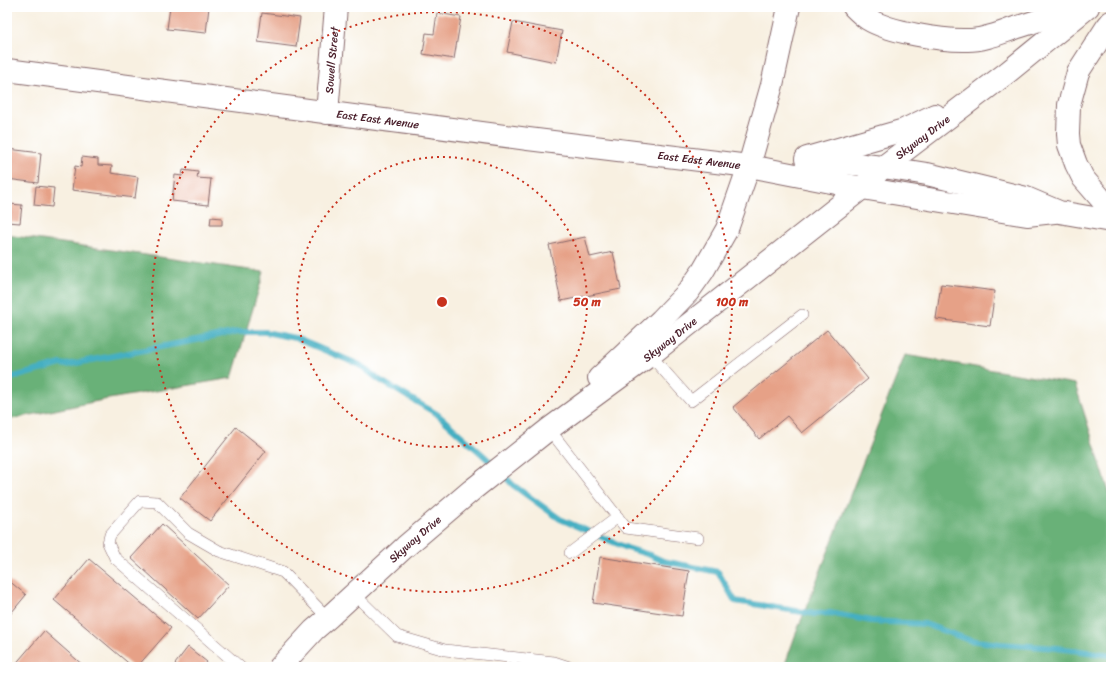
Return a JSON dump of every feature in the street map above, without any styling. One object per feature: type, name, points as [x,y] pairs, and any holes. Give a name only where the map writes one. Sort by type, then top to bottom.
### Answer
[{"type":"main road","name":"Sowell Street","points":[[327,113],[336,7]]},
{"type":"main road","points":[[548,429],[608,368],[662,320],[688,292],[703,271],[727,229],[749,166],[772,85],[789,7]]},
{"type":"main road","points":[[854,7],[866,18],[877,24],[902,31],[941,38],[968,40],[985,38],[1044,19],[1072,7]]},
{"type":"main road","name":"Skyway Drive","points":[[280,667],[314,630],[405,547],[472,490],[548,429],[650,355],[862,188],[883,167],[985,89],[1088,7]]},
{"type":"main road","points":[[1111,22],[1078,72],[1069,105],[1068,128],[1069,144],[1082,178],[1102,200],[1111,205]]},
{"type":"main road","name":"East East Avenue","points":[[7,70],[528,140],[749,166],[862,188],[1027,214],[1059,212]]},
{"type":"main road","points":[[807,158],[904,130],[985,89]]},
{"type":"main road","name":"East East Avenue","points":[[749,166],[807,158],[883,167],[928,174],[1026,198],[1059,212],[1111,221]]},
{"type":"lane","points":[[650,355],[691,401],[802,315]]},
{"type":"lane","points":[[548,429],[626,528],[698,538]]},
{"type":"lane","points":[[240,667],[115,558],[108,542],[110,535],[140,501],[156,502],[188,533],[219,551],[283,572],[328,618]]},
{"type":"lane","points":[[570,553],[618,517]]},
{"type":"lane","points":[[354,594],[398,636],[446,650],[554,662],[568,667]]},
{"type":"green space","points":[[7,235],[264,272],[232,378],[103,400],[7,420]]},
{"type":"green space","points":[[905,355],[1075,384],[1111,498],[1111,667],[784,667]]},
{"type":"building","points":[[170,7],[209,7],[206,33],[167,29]]},
{"type":"building","points":[[262,13],[300,18],[296,47],[258,42]]},
{"type":"building","points":[[437,13],[461,17],[454,59],[423,54],[426,33],[434,34]]},
{"type":"building","points":[[513,22],[562,31],[556,62],[507,52]]},
{"type":"building","points":[[8,149],[41,153],[38,183],[7,179]]},
{"type":"building","points":[[82,157],[98,159],[98,165],[112,166],[111,173],[138,177],[135,198],[72,190],[75,166],[81,167]]},
{"type":"building","points":[[183,170],[198,172],[197,178],[211,179],[208,205],[172,201],[175,175],[182,176]]},
{"type":"building","points":[[36,186],[54,188],[52,207],[34,205]]},
{"type":"building","points":[[9,204],[22,205],[20,223],[7,222]]},
{"type":"building","points":[[211,217],[222,218],[222,225],[210,225]]},
{"type":"building","points":[[585,237],[590,257],[613,252],[621,289],[561,301],[549,245]]},
{"type":"building","points":[[941,284],[995,291],[990,326],[936,319]]},
{"type":"building","points":[[827,330],[868,379],[802,433],[787,416],[759,439],[733,407]]},
{"type":"building","points":[[236,427],[266,451],[210,521],[180,498]]},
{"type":"building","points":[[162,524],[229,585],[198,619],[131,558]]},
{"type":"building","points":[[600,557],[689,571],[682,616],[593,603]]},
{"type":"building","points":[[89,559],[171,628],[137,667],[133,667],[54,600]]},
{"type":"building","points":[[7,579],[26,595],[7,618]]},
{"type":"building","points":[[44,631],[85,667],[13,667]]},
{"type":"building","points":[[188,647],[207,662],[203,667],[178,667],[175,664]]},
{"type":"waterway","points":[[7,379],[61,364],[66,365],[238,332],[265,332],[295,338],[360,365],[378,379],[437,414],[493,464],[513,485],[560,519],[627,548],[650,555],[663,561],[718,572],[735,601],[815,614],[830,613],[871,621],[925,624],[969,640],[1057,648],[1111,655]]}]
